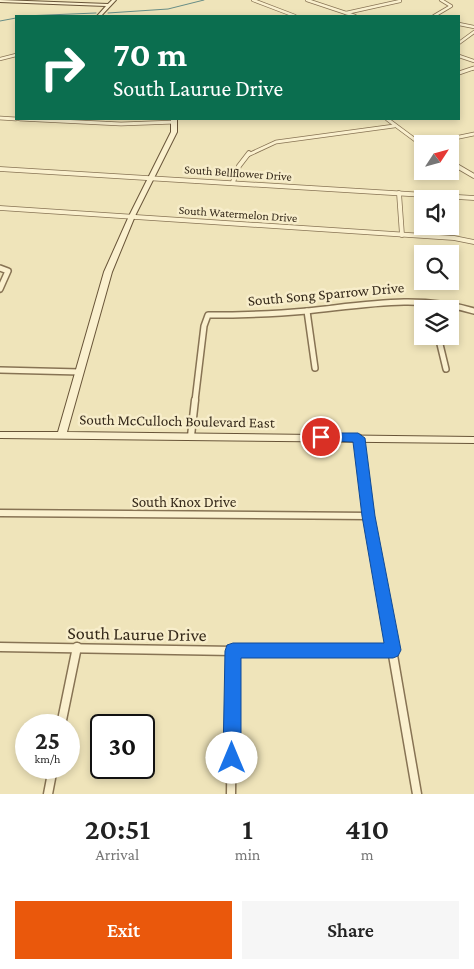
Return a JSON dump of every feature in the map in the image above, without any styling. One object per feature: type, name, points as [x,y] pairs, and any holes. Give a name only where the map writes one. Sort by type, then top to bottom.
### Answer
[{"type":"street","points":[[0,0],[55,1],[109,5]]},
{"type":"street","points":[[100,15],[114,0]]},
{"type":"street","points":[[253,0],[292,15]]},
{"type":"street","points":[[308,0],[352,15]]},
{"type":"street","points":[[314,2],[324,0]]},
{"type":"street","points":[[436,15],[451,6],[441,0]]},
{"type":"street","points":[[346,13],[400,1]]},
{"type":"street","points":[[460,24],[474,27]]},
{"type":"street","points":[[460,42],[474,32]]},
{"type":"street","points":[[0,59],[15,56]]},
{"type":"street","points":[[460,56],[474,61]]},
{"type":"street","points":[[460,73],[474,68]]},
{"type":"street","points":[[0,118],[15,119]]},
{"type":"street","points":[[40,120],[121,124],[174,120],[174,132],[132,216],[108,272],[62,435]]},
{"type":"street","points":[[389,120],[394,126],[414,139]]},
{"type":"street","points":[[233,182],[237,166],[248,153],[261,146],[276,142],[394,126]]},
{"type":"street","points":[[459,137],[474,134]]},
{"type":"street","points":[[459,167],[474,176]]},
{"type":"street","name":"South Bellflower Drive","points":[[0,169],[474,198]]},
{"type":"street","points":[[399,193],[402,235]]},
{"type":"street","name":"South Watermelon Drive","points":[[0,208],[454,238],[474,242]]},
{"type":"street","points":[[0,268],[8,271],[0,289]]},
{"type":"street","name":"South Song Sparrow Drive","points":[[191,436],[204,326],[208,315],[307,311],[413,299],[422,300]]},
{"type":"street","name":"South Song Sparrow Drive","points":[[459,305],[474,311]]},
{"type":"street","points":[[307,311],[315,368]]},
{"type":"street","points":[[440,345],[446,369]]},
{"type":"street","points":[[0,370],[80,372]]},
{"type":"street","name":"South McCulloch Boulevard East","points":[[0,434],[474,440]]},
{"type":"street","points":[[358,438],[369,516],[416,794]]},
{"type":"street","name":"South Knox Drive","points":[[0,513],[369,516]]},
{"type":"street","name":"South Laurue Drive","points":[[0,647],[233,651],[393,650]]},
{"type":"street","points":[[63,714],[77,647]]},
{"type":"street","points":[[231,794],[233,651]]},
{"type":"street","points":[[48,794],[51,779]]},
{"type":"waterway","points":[[108,13],[168,9],[204,0]]},
{"type":"waterway","points":[[48,15],[96,13]]},
{"type":"waterway","points":[[0,21],[15,18]]},
{"type":"route","points":[[232,758],[233,651],[393,650],[369,516],[358,438],[321,437]]}]
